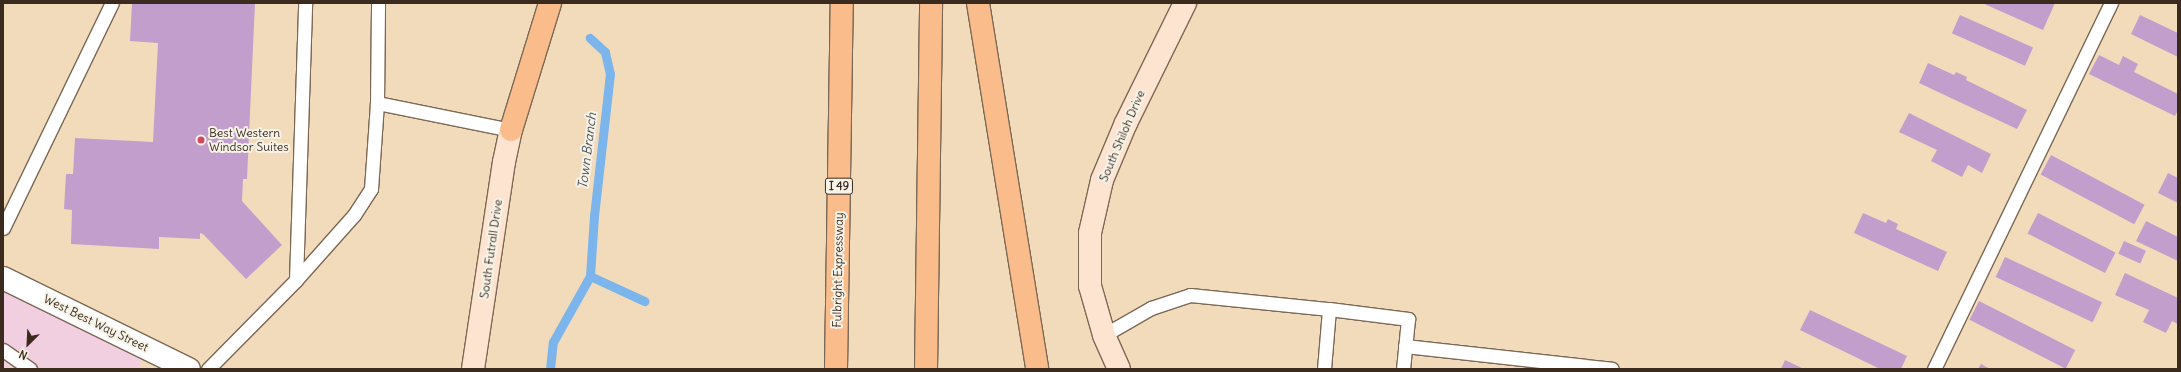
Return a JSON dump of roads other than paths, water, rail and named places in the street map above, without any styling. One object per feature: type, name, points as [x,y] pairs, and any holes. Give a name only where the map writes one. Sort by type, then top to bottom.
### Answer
[{"type":"highway","points":[[511,130],[550,3]]},
{"type":"highway","name":"Fulbright Expressway","points":[[836,369],[842,3]]},
{"type":"highway","points":[[926,369],[931,3]]},
{"type":"highway","points":[[978,3],[1036,369]]},
{"type":"street","name":"South Shiloh Drive","points":[[1119,369],[1104,335],[1090,286],[1090,233],[1102,180],[1126,123],[1185,3]]},
{"type":"street","name":"South Futrall Drive","points":[[474,369],[504,162],[511,130]]},
{"type":"street","name":"West Best Way Street","points":[[3,278],[189,369]]},
{"type":"lane","points":[[3,228],[112,3]]},
{"type":"lane","points":[[296,280],[305,3]]},
{"type":"lane","points":[[208,369],[296,280],[354,215],[371,190],[377,103],[378,3]]},
{"type":"lane","points":[[1934,369],[2111,3]]},
{"type":"lane","points":[[377,103],[511,130]]},
{"type":"lane","points":[[1104,335],[1151,308],[1190,295],[1329,309],[1408,319],[1403,369]]},
{"type":"lane","points":[[1324,369],[1329,309]]},
{"type":"lane","points":[[1405,346],[1612,369]]},
{"type":"lane","points":[[3,350],[30,369]]},
{"type":"waterway","name":"Town Branch","points":[[550,369],[553,342],[590,276],[594,216],[610,74],[605,52],[590,38]]},
{"type":"waterway","points":[[590,276],[644,301]]},
{"type":"place","name":"Best Western Windsor Suites","points":[[201,140]]}]
